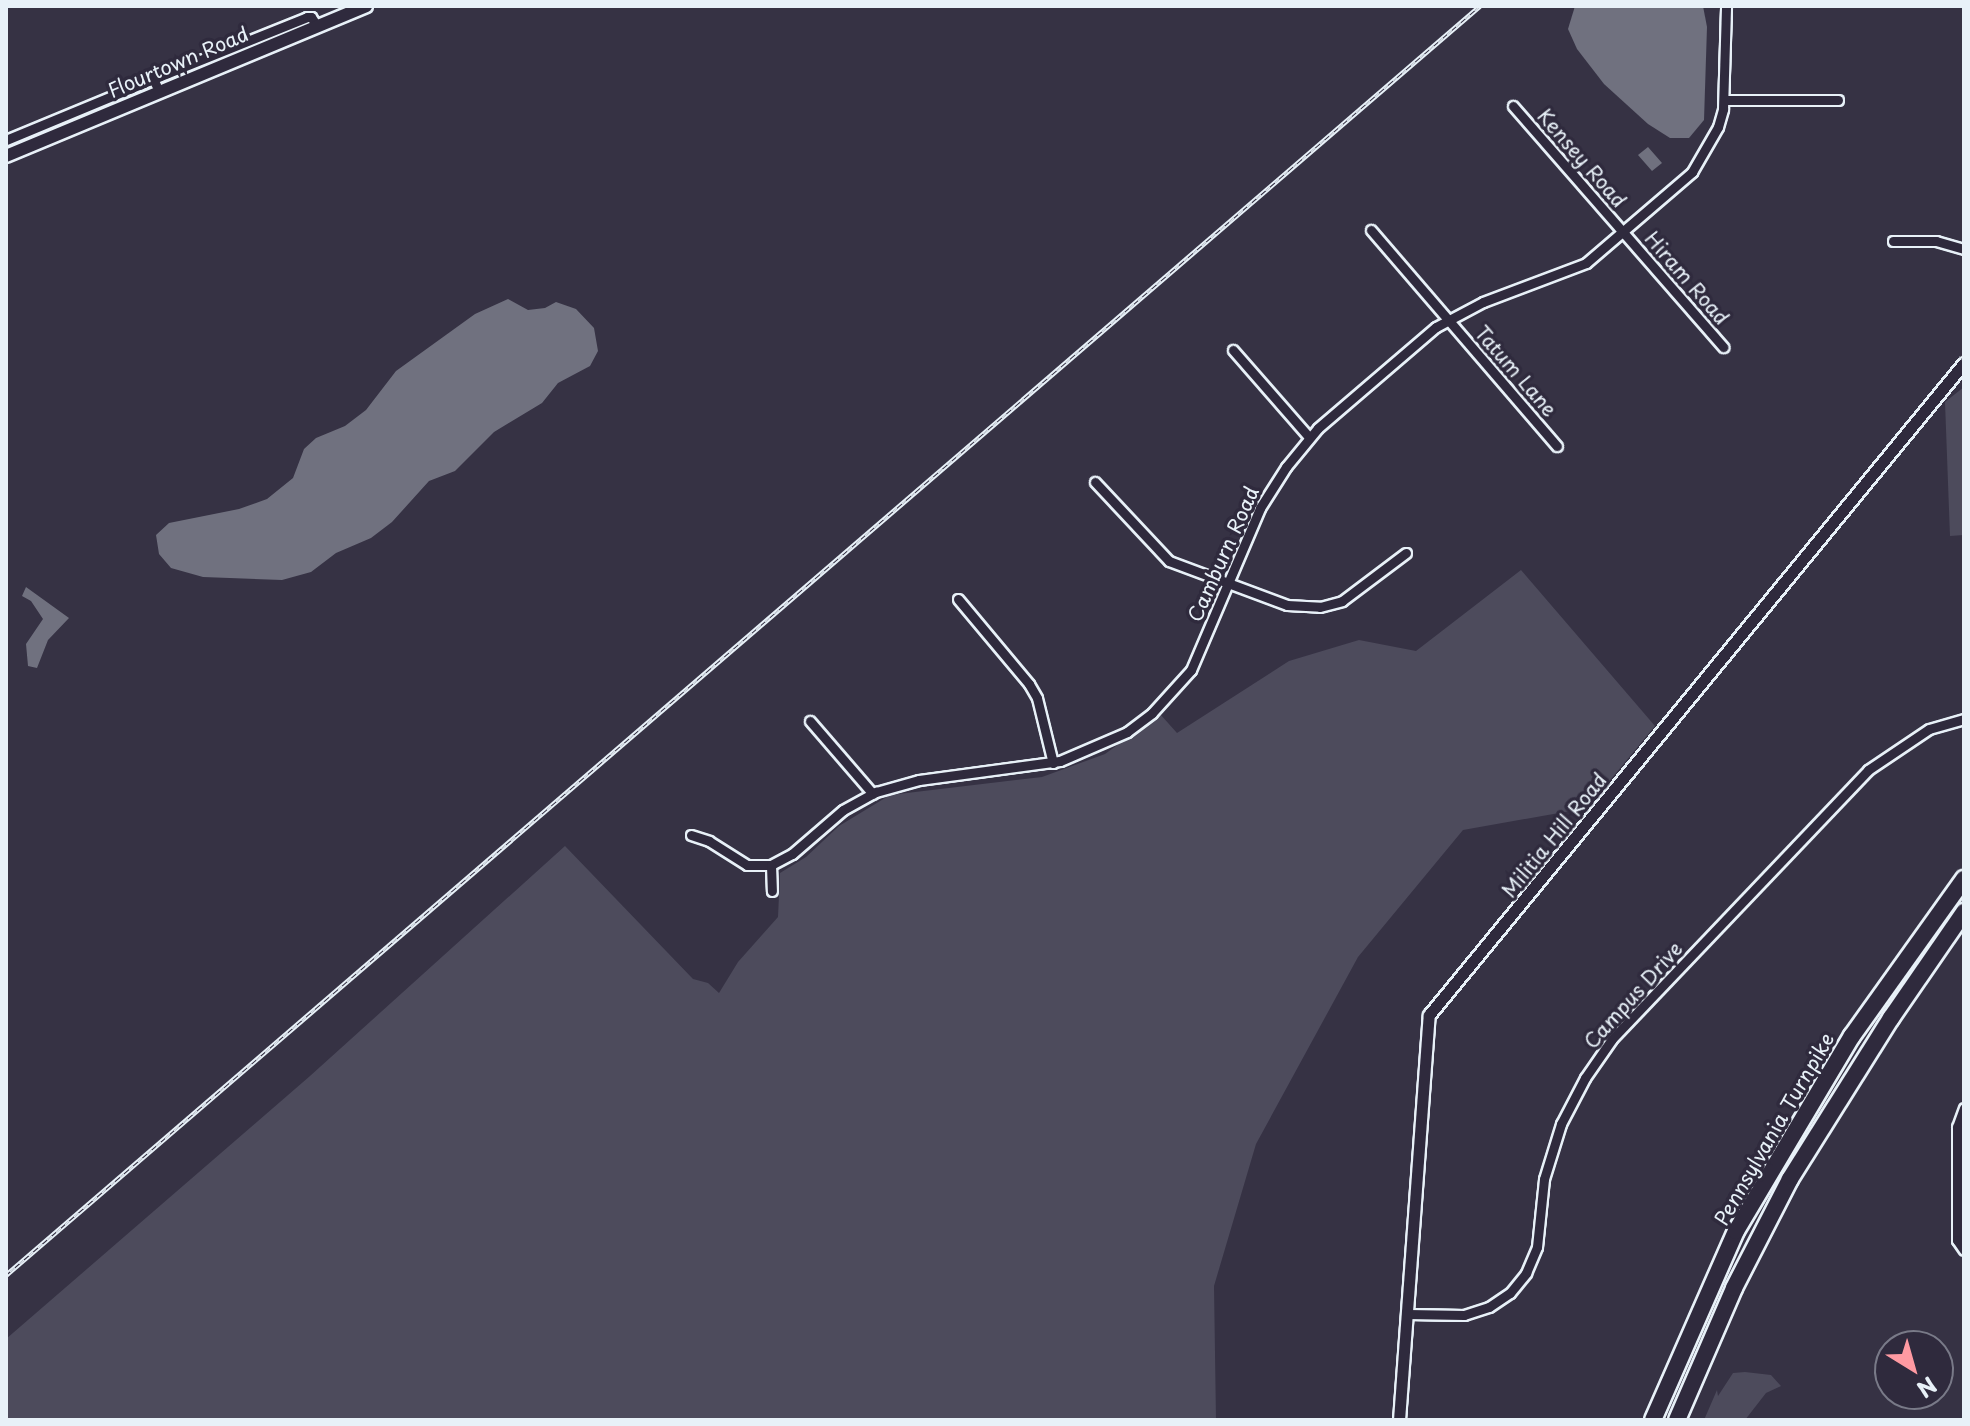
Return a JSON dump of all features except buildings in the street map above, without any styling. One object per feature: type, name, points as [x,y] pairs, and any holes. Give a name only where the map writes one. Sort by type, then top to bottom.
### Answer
[{"type":"highway","name":"Pennsylvania Turnpike","points":[[1653,1420],[1736,1231],[1852,1036],[1964,879]]},
{"type":"highway","name":"Pennsylvania Turnpike","points":[[1677,1420],[1734,1288],[1790,1179],[1891,1018],[1964,912]]},
{"type":"main road","name":"Flourtown Road","points":[[6,156],[156,86],[366,6]]},
{"type":"street","name":"Camburn Road","points":[[771,865],[792,854],[843,810],[873,794],[919,780],[1053,763],[1077,757],[1127,732],[1162,703],[1198,656],[1260,508],[1309,437],[1364,385],[1448,320],[1483,302],[1586,263],[1692,172],[1718,127],[1724,100],[1726,6]]},
{"type":"street","points":[[6,140],[156,86]]},
{"type":"street","points":[[1724,100],[1838,100]]},
{"type":"street","name":"Kensey Road","points":[[1513,106],[1624,233]]},
{"type":"street","name":"Tatum Lane","points":[[1371,230],[1557,446]]},
{"type":"street","name":"Hiram Road","points":[[1624,233],[1723,347]]},
{"type":"street","points":[[1893,241],[1936,241],[1964,249]]},
{"type":"street","points":[[1233,350],[1309,437]]},
{"type":"street","name":"Militia Hill Road","points":[[1399,1420],[1429,1015],[1964,363]]},
{"type":"street","points":[[1095,482],[1169,561],[1274,602],[1320,607],[1350,596],[1406,553]]},
{"type":"street","points":[[958,599],[1034,692],[1053,763]]},
{"type":"street","name":"Campus Drive","points":[[1408,1314],[1464,1315],[1489,1307],[1510,1293],[1526,1273],[1537,1247],[1544,1179],[1561,1124],[1606,1047],[1868,770],[1929,729],[1964,719]]},
{"type":"street","points":[[810,721],[873,794]]},
{"type":"street","points":[[691,835],[709,841],[747,865],[771,865],[772,891]]},
{"type":"street","points":[[1964,1108],[1957,1127],[1957,1240],[1964,1250]]},
{"type":"shaded area","points":[[1964,387],[1964,535],[1950,536],[1945,402]]},
{"type":"shaded area","points":[[1521,570],[1655,726],[1587,808],[1463,830],[1358,957],[1256,1144],[1214,1286],[1216,1420],[6,1420],[6,1339],[310,1076],[565,846],[693,979],[708,983],[719,993],[738,962],[778,917],[780,873],[806,857],[839,826],[890,795],[1042,777],[1105,754],[1160,714],[1177,733],[1289,661],[1359,640],[1416,651]]},
{"type":"shaded area","points":[[1733,1373],[1771,1375],[1781,1386],[1766,1393],[1745,1420],[1704,1420],[1717,1390],[1718,1396]]},
{"type":"water","points":[[1575,6],[1703,6],[1707,27],[1704,120],[1689,138],[1670,138],[1648,124],[1604,84],[1577,49],[1568,29]]},
{"type":"water","points":[[1648,147],[1662,163],[1652,171],[1638,155]]},
{"type":"water","points":[[508,299],[528,310],[545,308],[556,302],[576,309],[594,328],[598,351],[590,366],[558,383],[542,403],[494,432],[455,471],[429,481],[392,522],[371,538],[336,553],[311,572],[282,580],[203,577],[171,568],[159,554],[156,535],[169,523],[239,509],[267,499],[293,478],[304,449],[316,438],[345,426],[366,410],[396,371],[475,314]]},
{"type":"water","points":[[26,587],[69,618],[48,640],[37,668],[28,666],[26,644],[43,619],[31,601],[22,596]]},
{"type":"railway","points":[[6,1275],[1480,6]]}]
